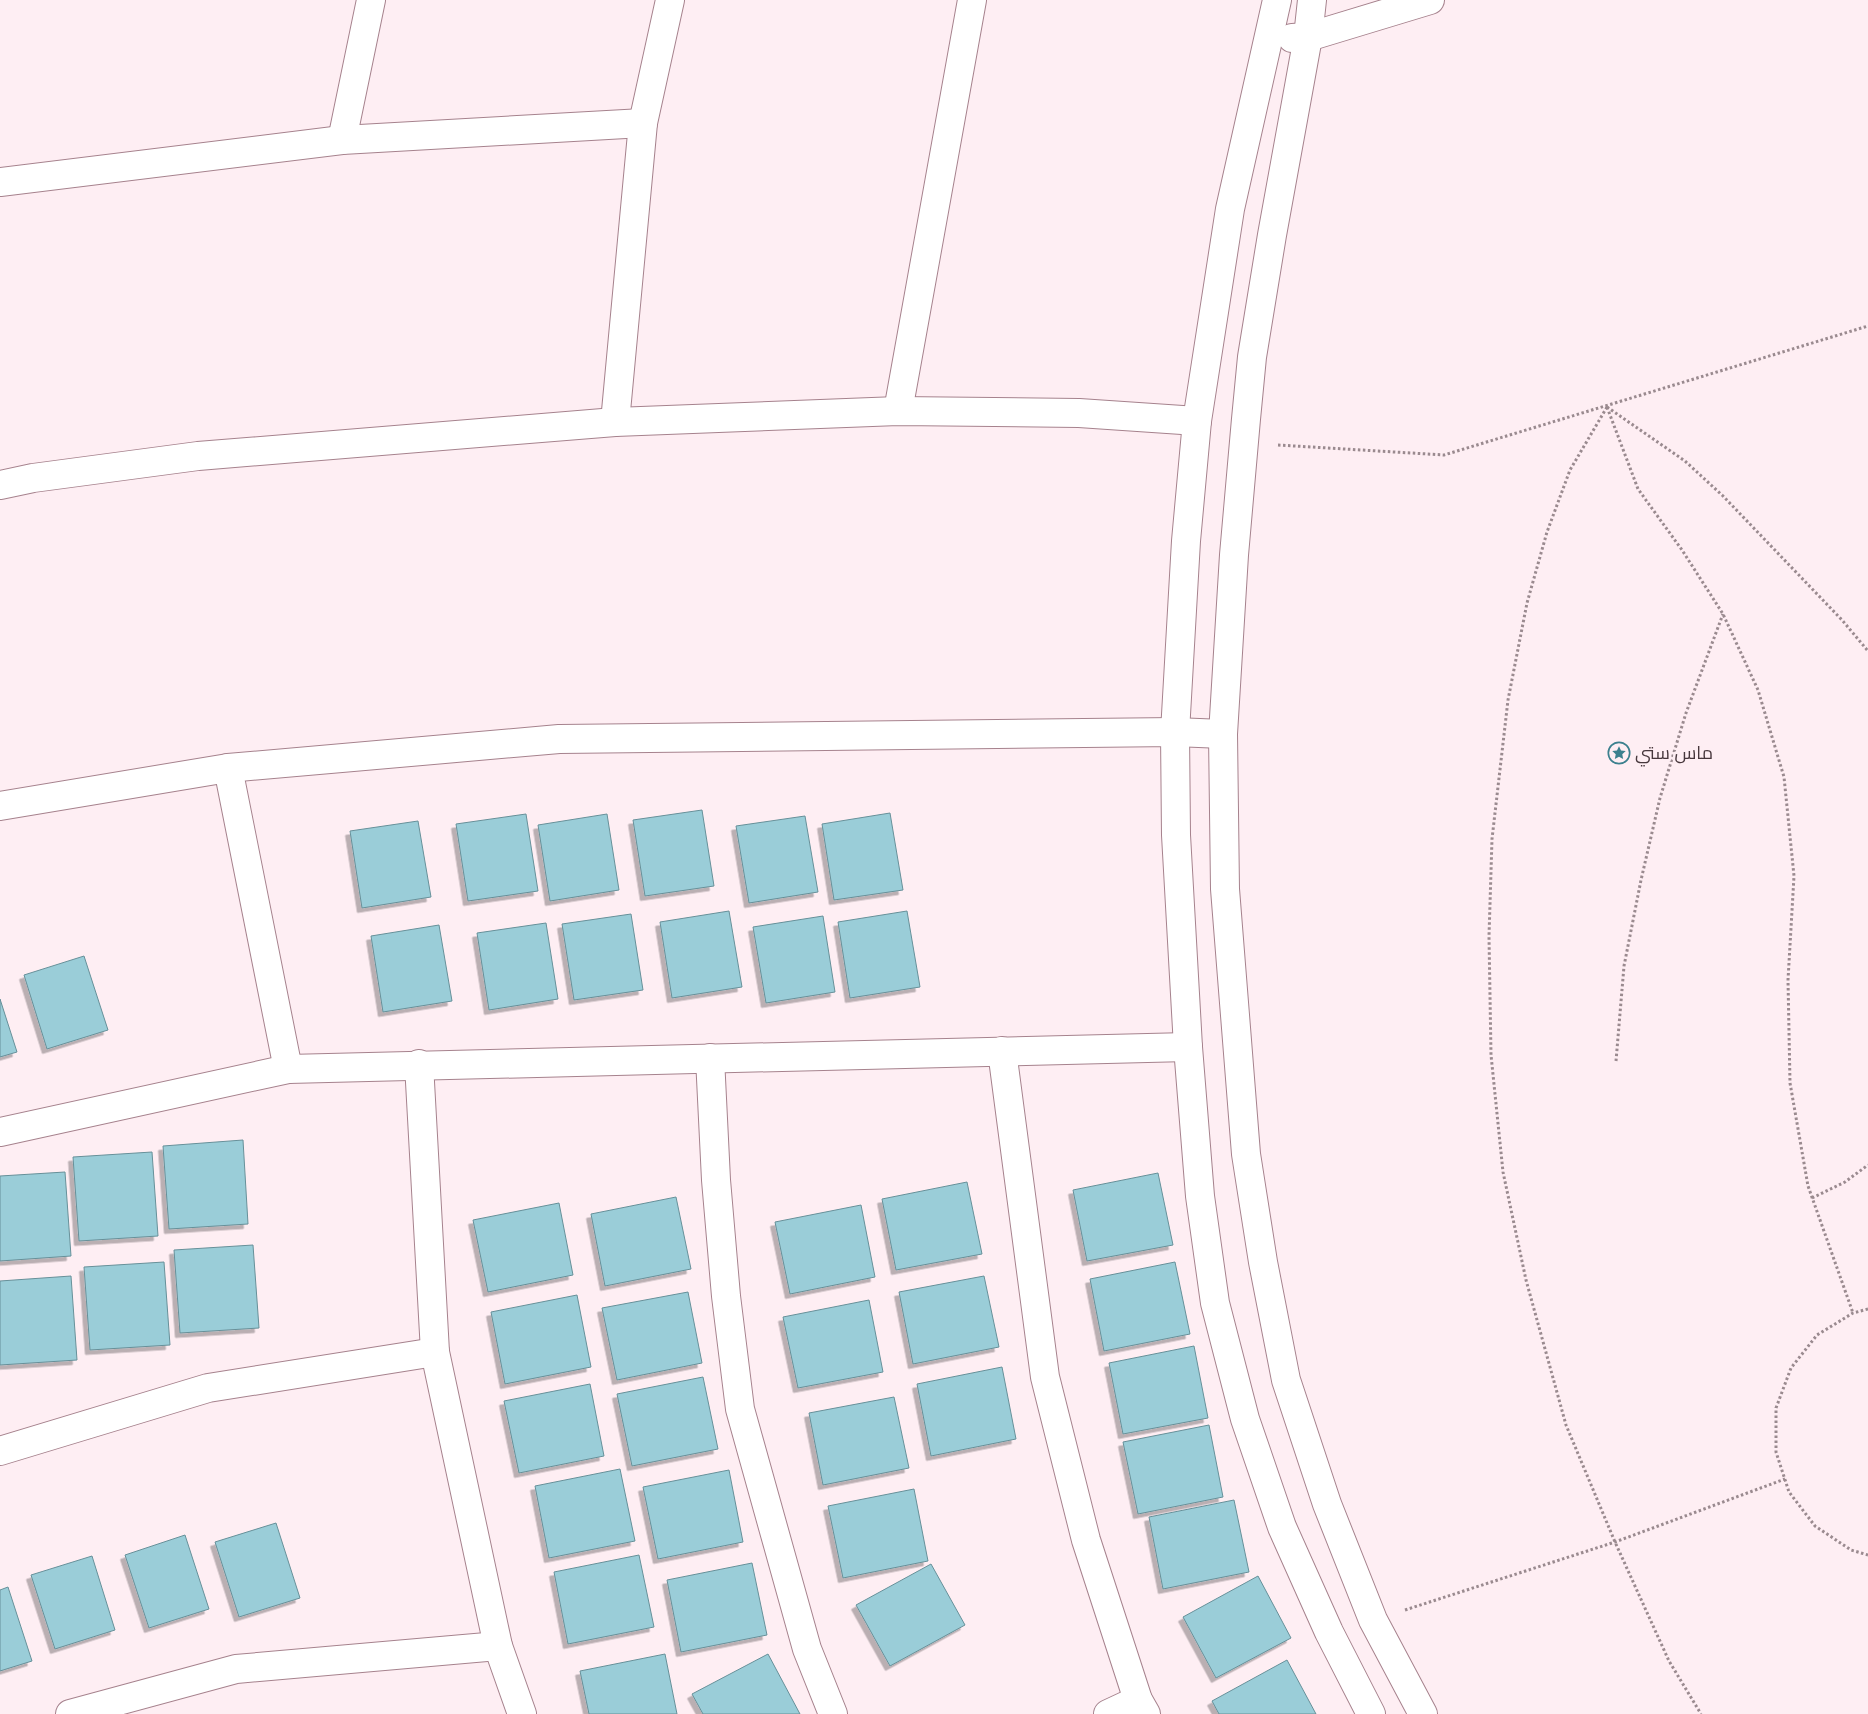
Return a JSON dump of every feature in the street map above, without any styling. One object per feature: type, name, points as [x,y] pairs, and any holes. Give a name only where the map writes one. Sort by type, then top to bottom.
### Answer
[{"type":"street","points":[[342,140],[371,0]]},
{"type":"street","points":[[615,422],[643,123],[670,0]]},
{"type":"street","points":[[898,411],[972,0]]},
{"type":"street","points":[[1277,0],[1230,209],[1197,421],[1186,541],[1175,732],[1176,835],[1188,1047],[1200,1196],[1215,1303],[1244,1419],[1282,1527],[1329,1632],[1371,1714]]},
{"type":"street","points":[[1312,0],[1308,37],[1252,357],[1234,555],[1223,734],[1225,899],[1246,1154],[1263,1262],[1286,1380],[1327,1504],[1373,1620],[1423,1714]]},
{"type":"street","points":[[1268,41],[1308,37],[1430,0]]},
{"type":"street","points":[[0,182],[342,140],[643,123]]},
{"type":"street","points":[[0,485],[33,478],[198,456],[615,422],[898,411],[1079,413],[1197,421]]},
{"type":"street","points":[[0,806],[228,768],[559,739],[1175,732],[1223,734]]},
{"type":"street","points":[[228,768],[288,1068]]},
{"type":"street","points":[[0,1132],[288,1068],[1188,1047]]},
{"type":"street","points":[[1002,1052],[1045,1377],[1086,1540],[1142,1707],[1108,1714]]},
{"type":"street","points":[[710,1058],[716,1180],[726,1296],[740,1408],[807,1649],[833,1714]]},
{"type":"street","points":[[419,1064],[435,1352],[498,1646],[522,1714]]},
{"type":"street","points":[[0,1451],[208,1388],[435,1352]]},
{"type":"street","points":[[70,1714],[236,1669],[498,1646]]},
{"type":"path","points":[[1244,442],[1444,455],[1607,407],[1868,326]]},
{"type":"path","points":[[1607,407],[1638,489],[1682,550],[1723,614],[1758,690],[1784,777],[1794,876],[1788,980],[1790,1083],[1808,1186],[1853,1313]]},
{"type":"path","points":[[1607,407],[1685,461],[1723,496],[1842,620],[1868,651]]},
{"type":"path","points":[[1607,407],[1570,470],[1547,532],[1527,603],[1508,700],[1492,839],[1490,946],[1491,1055],[1503,1172],[1526,1280],[1566,1425],[1668,1661],[1701,1714]]},
{"type":"path","points":[[1616,1061],[1624,966],[1658,807],[1686,713],[1723,614]]},
{"type":"path","points":[[1812,1198],[1845,1182],[1868,1165]]},
{"type":"path","points":[[1868,1309],[1853,1313],[1817,1335],[1791,1368],[1776,1408],[1776,1452],[1789,1492],[1815,1526],[1851,1550],[1868,1554]]},
{"type":"path","points":[[1373,1620],[1615,1542],[1784,1479]]},
{"type":"building","points":[[702,810],[714,886],[645,896],[633,820]]},
{"type":"building","points":[[890,813],[903,890],[834,900],[822,824]]},
{"type":"building","points":[[526,814],[538,891],[468,901],[456,824]]},
{"type":"building","points":[[607,814],[619,890],[550,901],[538,825]]},
{"type":"building","points":[[805,816],[818,892],[749,903],[736,826]]},
{"type":"building","points":[[418,821],[431,897],[362,908],[350,831]]},
{"type":"building","points":[[729,911],[742,987],[672,998],[660,922]]},
{"type":"building","points":[[907,911],[920,987],[850,998],[838,922]]},
{"type":"building","points":[[631,914],[643,990],[574,1000],[562,924]]},
{"type":"building","points":[[823,916],[835,992],[766,1003],[753,927]]},
{"type":"building","points":[[546,923],[558,999],[489,1010],[477,933]]},
{"type":"building","points":[[439,925],[452,1001],[383,1012],[371,936]]},
{"type":"building","points":[[84,956],[108,1030],[47,1049],[24,975]]},
{"type":"building","points":[[0,999],[17,1052],[0,1057]]},
{"type":"building","points":[[243,1140],[248,1224],[169,1229],[163,1146]]},
{"type":"building","points":[[152,1152],[158,1236],[79,1241],[73,1157]]},
{"type":"building","points":[[65,1172],[71,1256],[0,1261],[0,1176]]},
{"type":"building","points":[[1158,1173],[1173,1245],[1087,1261],[1073,1190]]},
{"type":"building","points":[[967,1182],[982,1254],[896,1270],[882,1199]]},
{"type":"building","points":[[676,1197],[691,1269],[605,1286],[591,1214]]},
{"type":"building","points":[[559,1203],[573,1275],[488,1292],[473,1220]]},
{"type":"building","points":[[861,1205],[875,1277],[790,1294],[775,1222]]},
{"type":"building","points":[[253,1245],[259,1328],[180,1333],[174,1250]]},
{"type":"building","points":[[164,1262],[170,1345],[90,1350],[84,1267]]},
{"type":"building","points":[[1175,1262],[1190,1334],[1104,1351],[1090,1279]]},
{"type":"building","points":[[71,1276],[77,1360],[0,1365],[0,1281]]},
{"type":"building","points":[[984,1276],[999,1347],[913,1364],[899,1292]]},
{"type":"building","points":[[688,1292],[702,1363],[617,1380],[602,1308]]},
{"type":"building","points":[[577,1295],[591,1367],[505,1384],[491,1312]]},
{"type":"building","points":[[869,1300],[883,1372],[798,1388],[783,1317]]},
{"type":"building","points":[[1194,1346],[1208,1418],[1123,1434],[1109,1363]]},
{"type":"building","points":[[1002,1367],[1016,1439],[931,1456],[917,1384]]},
{"type":"building","points":[[703,1377],[718,1449],[632,1466],[617,1394]]},
{"type":"building","points":[[590,1384],[604,1456],[519,1473],[504,1401]]},
{"type":"building","points":[[894,1397],[909,1468],[823,1485],[809,1413]]},
{"type":"building","points":[[1209,1425],[1223,1497],[1138,1514],[1123,1442]]},
{"type":"building","points":[[620,1469],[635,1541],[549,1558],[535,1486]]},
{"type":"building","points":[[729,1470],[743,1542],[658,1559],[643,1487]]},
{"type":"building","points":[[914,1489],[928,1561],[843,1578],[828,1506]]},
{"type":"building","points":[[1234,1500],[1249,1572],[1163,1589],[1149,1517]]},
{"type":"building","points":[[276,1523],[300,1598],[239,1617],[215,1542]]},
{"type":"building","points":[[185,1535],[209,1609],[149,1628],[125,1555]]},
{"type":"building","points":[[639,1555],[654,1627],[568,1644],[554,1572]]},
{"type":"building","points":[[92,1556],[115,1630],[55,1649],[31,1575]]},
{"type":"building","points":[[752,1563],[767,1635],[681,1652],[667,1580]]},
{"type":"building","points":[[931,1564],[965,1625],[890,1666],[856,1605]]},
{"type":"building","points":[[1258,1576],[1291,1638],[1216,1678],[1183,1617]]},
{"type":"building","points":[[8,1587],[32,1661],[0,1671],[0,1590]]},
{"type":"building","points":[[665,1654],[677,1714],[589,1714],[580,1671]]},
{"type":"building","points":[[768,1654],[800,1714],[703,1714],[692,1694]]},
{"type":"building","points":[[1287,1660],[1316,1714],[1219,1714],[1212,1701]]},
{"type":"place","name":"ماس ستي","points":[[1619,753]]}]
